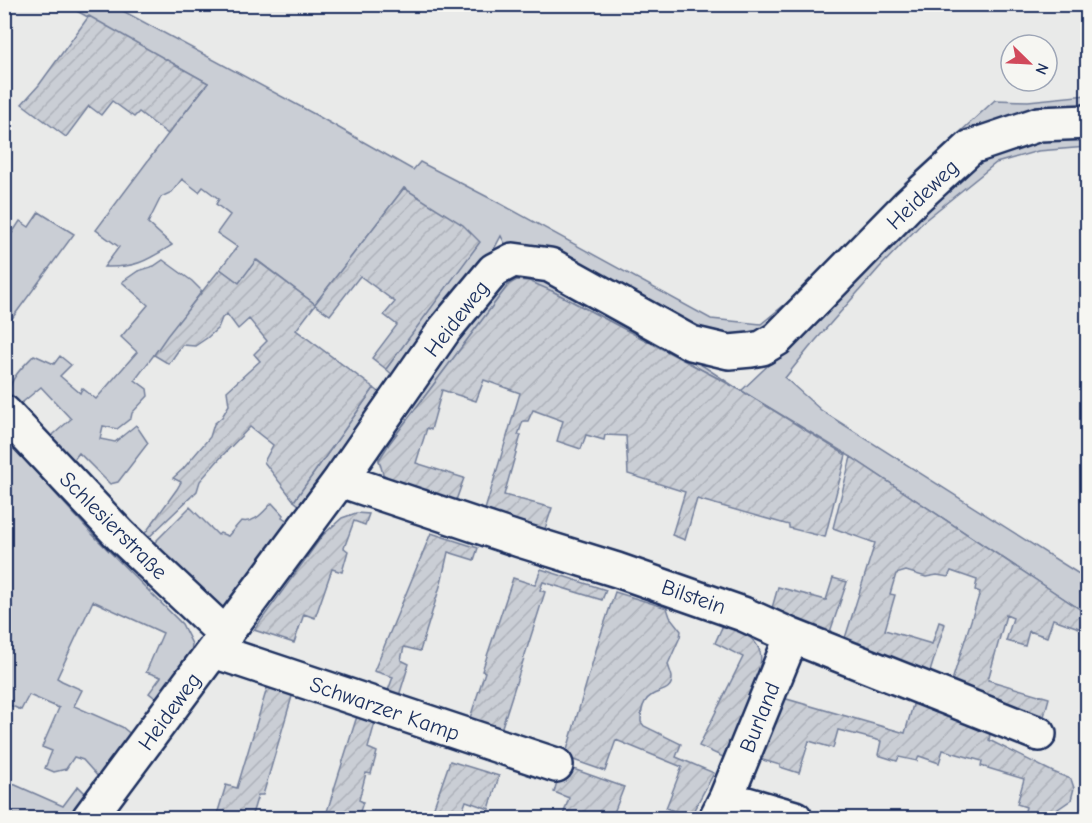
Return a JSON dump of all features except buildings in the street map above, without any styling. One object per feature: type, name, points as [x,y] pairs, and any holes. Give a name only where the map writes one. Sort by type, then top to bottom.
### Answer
[{"type":"street","name":"Heideweg","points":[[89,819],[340,480],[445,329],[494,270],[513,260],[550,265],[691,343],[729,352],[751,351],[762,348],[777,339],[908,205],[971,147],[1039,124],[1088,122]]},
{"type":"street","name":"Schlesierstraße","points":[[4,412],[220,643]]},
{"type":"street","name":"Bilstein","points":[[340,480],[617,570],[743,614],[792,636],[1039,734]]},
{"type":"street","name":"Burland","points":[[792,636],[721,808],[795,819]]},
{"type":"street","name":"Schwarzer Kamp","points":[[220,643],[556,765]]},
{"type":"shaded area","points":[[66,5],[112,5],[413,170],[420,162],[711,319],[761,324],[817,278],[912,176],[995,100],[1028,101],[1087,95],[1087,147],[1038,151],[996,163],[924,221],[879,268],[785,378],[822,411],[1087,579],[1087,614],[851,457],[741,391],[779,355],[745,337],[709,335],[550,265],[737,388],[552,291],[509,284],[379,460],[378,447],[493,290],[517,280],[513,260],[501,236],[492,253],[396,378],[386,369],[479,242],[404,188],[315,304],[257,260],[239,283],[220,269],[237,247],[217,233],[230,215],[216,204],[219,199],[203,187],[199,192],[182,179],[172,192],[161,197],[148,223],[172,245],[133,265],[104,267],[119,247],[96,230],[208,83]]},
{"type":"shaded area","points":[[89,16],[208,83],[168,134],[139,112],[134,117],[112,101],[101,115],[89,106],[66,137],[22,104],[39,85]]},
{"type":"shaded area","points":[[404,188],[463,225],[480,242],[386,369],[372,358],[397,325],[384,315],[395,302],[360,276],[330,315],[315,305],[296,330],[374,388],[294,501],[264,462],[273,445],[250,427],[200,481],[197,491],[144,542],[141,539],[181,482],[173,478],[210,437],[214,424],[222,417],[229,405],[227,391],[260,361],[254,354],[267,341],[249,319],[238,329],[227,314],[222,318],[218,328],[207,338],[195,346],[182,345],[169,364],[154,355],[167,336],[220,269],[239,283],[256,260],[315,304]]},
{"type":"shaded area","points":[[39,212],[74,234],[5,328],[5,244],[20,221],[29,227]]},
{"type":"shaded area","points":[[163,260],[202,291],[135,380],[147,389],[148,396],[132,413],[131,418],[117,429],[103,426],[100,439],[115,442],[136,425],[148,443],[118,482],[110,484],[79,453],[69,466],[47,440],[71,419],[41,387],[18,406],[11,397],[10,388],[18,372],[34,355],[54,364],[60,356],[71,365],[60,376],[80,393],[82,388],[96,399],[137,352],[121,337],[148,305],[122,282],[138,271],[154,266]]},
{"type":"shaded area","points":[[517,280],[529,281],[552,291],[742,391],[846,455],[825,537],[697,499],[685,540],[672,535],[685,492],[628,474],[626,436],[605,435],[604,440],[586,435],[581,449],[557,441],[563,421],[533,410],[528,421],[523,421],[518,435],[521,435],[504,495],[552,508],[543,535],[484,513],[520,393],[484,380],[476,401],[442,390],[431,430],[427,428],[416,463],[464,478],[454,506],[398,484],[383,474],[379,460],[389,444],[509,284]]},
{"type":"shaded area","points":[[374,388],[384,396],[306,511],[294,501]]},
{"type":"shaded area","points":[[4,437],[93,535],[182,624],[192,644],[191,653],[159,701],[149,693],[161,677],[146,672],[163,633],[93,601],[57,678],[82,690],[74,706],[122,727],[133,736],[100,779],[83,760],[74,757],[66,769],[54,772],[45,768],[52,751],[42,747],[59,708],[29,695],[21,710],[5,703]]},
{"type":"shaded area","points":[[851,457],[1087,614],[1082,629],[1053,619],[1047,637],[1029,631],[1025,646],[1006,641],[1013,618],[1006,615],[988,680],[1049,698],[1043,720],[951,684],[980,592],[975,590],[977,580],[951,571],[948,577],[937,575],[926,577],[906,571],[896,574],[890,594],[895,595],[885,630],[932,644],[939,622],[945,624],[929,675],[845,638],[875,543],[833,528]]},
{"type":"shaded area","points":[[272,503],[283,515],[282,517],[294,525],[229,606],[219,607],[149,548],[190,507],[218,535],[220,533],[228,536],[241,521],[255,519]]},
{"type":"shaded area","points":[[356,513],[369,514],[365,525],[354,521],[344,548],[348,551],[342,572],[332,569],[315,618],[304,614],[294,643],[254,630],[323,535],[342,518]]},
{"type":"shaded area","points":[[431,533],[478,548],[474,560],[448,552],[420,651],[404,647],[401,660],[409,664],[398,699],[386,696],[393,677],[374,671]]},
{"type":"shaded area","points":[[541,569],[606,590],[602,600],[543,582],[540,590],[545,592],[501,730],[469,721],[485,672],[482,671],[513,578],[535,585]]},
{"type":"shaded area","points":[[833,578],[847,582],[829,635],[772,608],[778,587],[826,600]]},
{"type":"shaded area","points":[[615,592],[667,608],[670,617],[681,631],[668,664],[672,676],[671,683],[666,689],[648,698],[642,709],[641,722],[644,726],[681,744],[676,757],[714,773],[690,817],[666,808],[682,767],[616,740],[605,771],[565,757]]},
{"type":"shaded area","points":[[723,625],[750,638],[758,646],[761,661],[748,704],[723,757],[699,746],[743,657],[715,643]]},
{"type":"shaded area","points":[[268,685],[293,693],[263,795],[258,795],[251,818],[216,818],[226,785],[237,788]]},
{"type":"shaded area","points":[[916,694],[991,729],[989,740],[1071,779],[1074,788],[1071,800],[1058,809],[1055,818],[1023,818],[1026,807],[1017,804],[1024,779],[981,766],[982,761],[943,750],[939,763],[919,756],[917,761],[899,757],[897,761],[878,755],[881,741],[838,730],[833,748],[809,741],[799,773],[756,758],[783,698],[905,733]]},
{"type":"shaded area","points":[[358,713],[376,719],[368,748],[377,752],[371,774],[366,773],[359,800],[363,802],[358,818],[325,818]]},
{"type":"shaded area","points":[[450,761],[499,776],[489,809],[466,801],[460,818],[430,818]]},
{"type":"shaded area","points":[[562,765],[624,787],[612,818],[562,818],[569,798],[554,792]]},
{"type":"shaded area","points":[[4,780],[63,806],[78,786],[88,796],[70,818],[5,818]]}]
